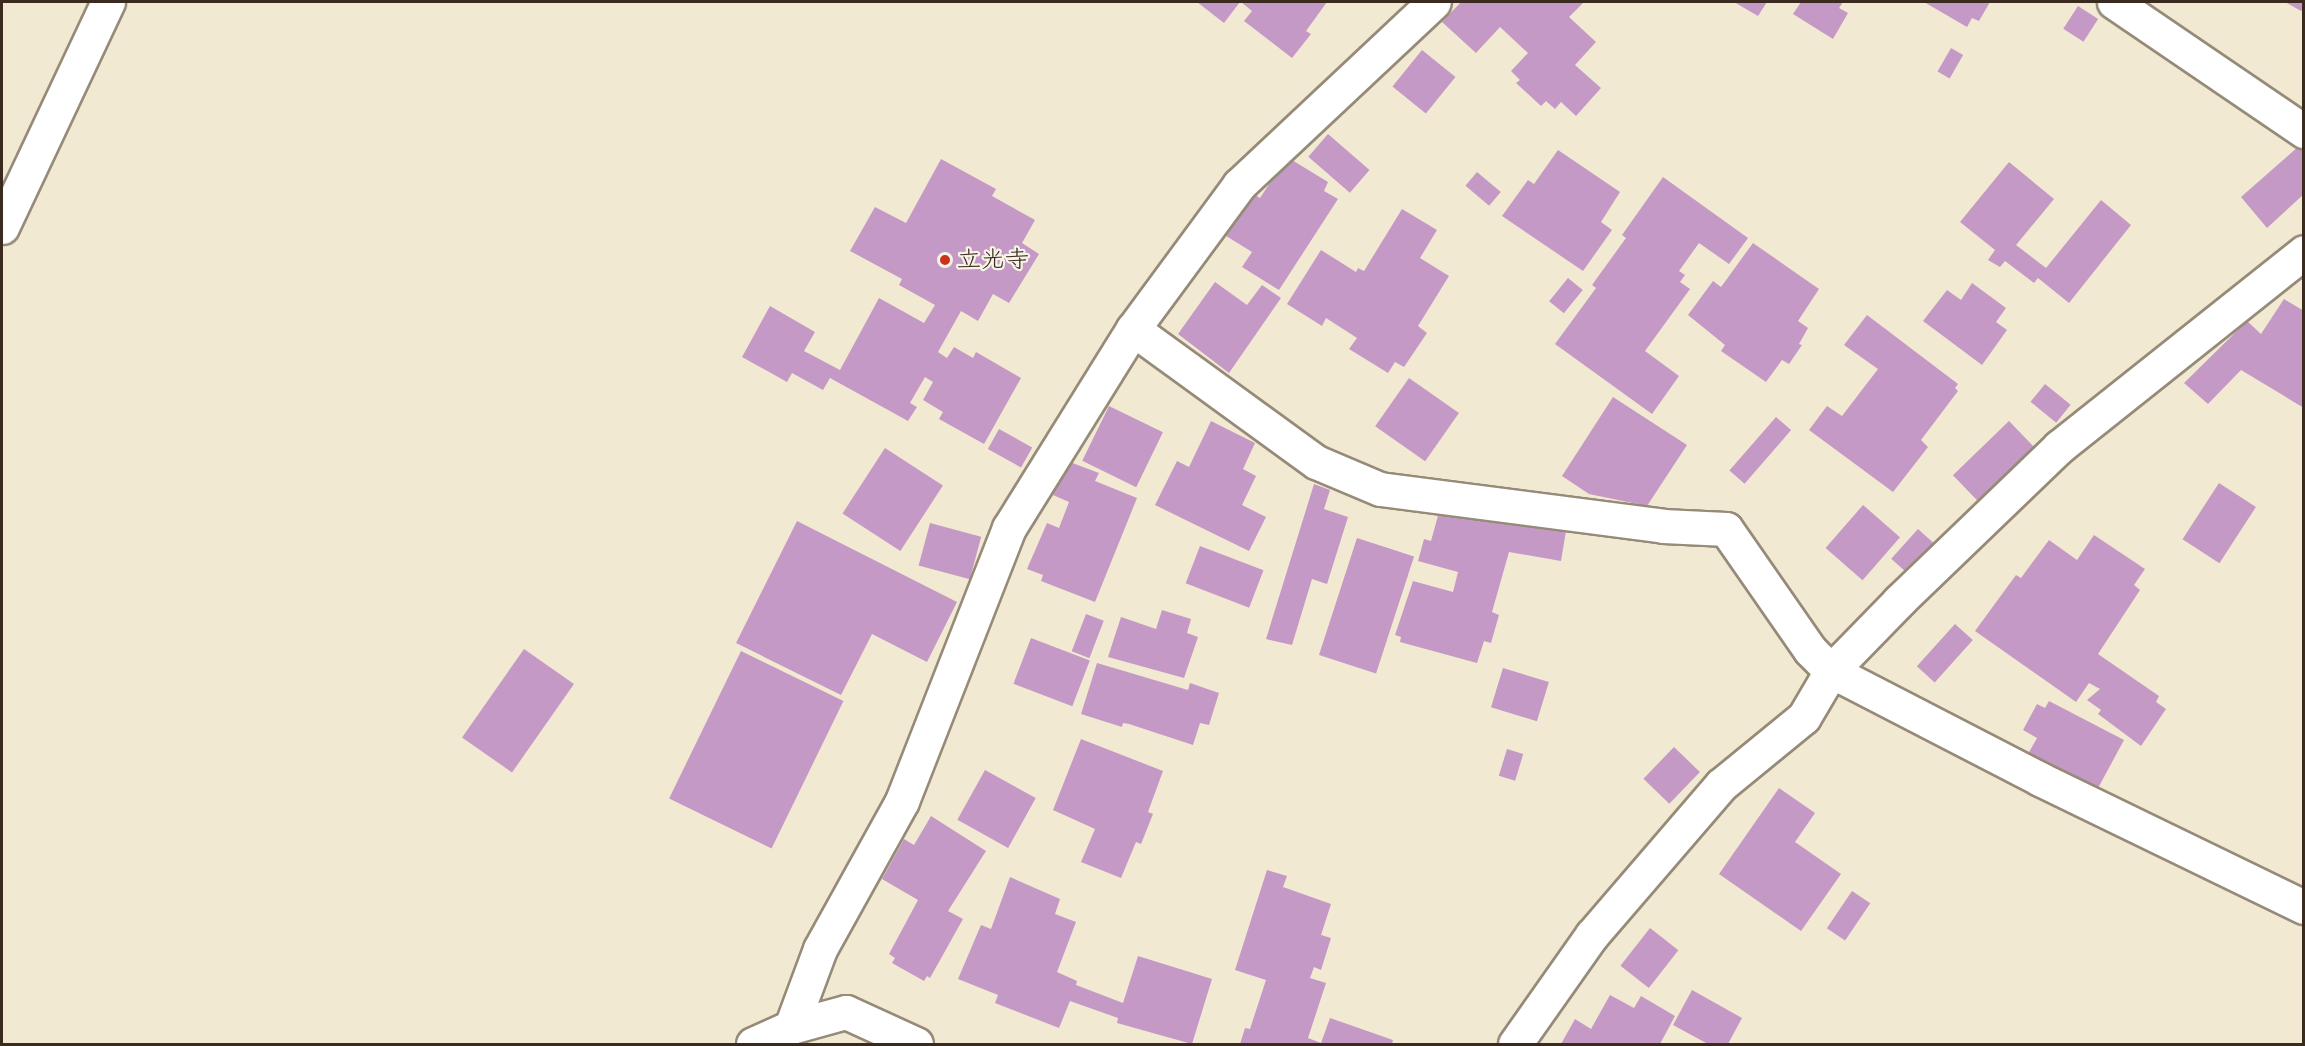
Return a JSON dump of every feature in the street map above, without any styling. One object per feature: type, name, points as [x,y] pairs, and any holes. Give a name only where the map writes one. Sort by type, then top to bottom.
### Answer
[{"type":"street","points":[[2,227],[108,2]]},
{"type":"street","points":[[790,1027],[820,950],[902,801],[1009,528],[1133,329],[1239,185],[1434,2]]},
{"type":"street","points":[[2128,5],[2304,131]]},
{"type":"street","points":[[1515,1044],[1592,935],[1721,785],[1804,717],[1832,671],[2059,447],[2304,252]]},
{"type":"street","points":[[1133,329],[1316,462],[1380,489],[1663,526],[1726,529],[1810,650],[1832,671],[2040,779],[2304,907]]},
{"type":"street","points":[[753,1044],[790,1027],[846,1012],[916,1044]]},
{"type":"building","points":[[1197,2],[1240,2],[1224,23]]},
{"type":"building","points":[[1241,2],[1327,2],[1306,31],[1311,34],[1292,58],[1244,21],[1252,11]]},
{"type":"building","points":[[1461,2],[1584,2],[1569,17],[1596,42],[1575,65],[1601,88],[1576,116],[1561,102],[1555,109],[1546,101],[1541,106],[1516,83],[1520,80],[1511,71],[1528,53],[1500,27],[1476,53],[1442,22]]},
{"type":"building","points":[[1734,2],[1767,2],[1758,16]]},
{"type":"building","points":[[1801,2],[1843,2],[1839,8],[1848,13],[1833,39],[1793,14]]},
{"type":"building","points":[[1924,2],[1990,2],[1979,21],[1972,18],[1967,27]]},
{"type":"building","points":[[2285,2],[2304,2],[2304,7],[2301,11]]},
{"type":"building","points":[[2078,6],[2098,19],[2083,42],[2063,29]]},
{"type":"building","points":[[1951,48],[1963,55],[1950,78],[1938,71]]},
{"type":"building","points":[[1422,50],[1455,77],[1426,114],[1392,87]]},
{"type":"building","points":[[1328,134],[1370,170],[1350,193],[1308,157]]},
{"type":"building","points":[[2299,146],[2304,151],[2304,194],[2267,228],[2241,197]]},
{"type":"building","points":[[1558,150],[1620,192],[1601,222],[1612,230],[1583,271],[1502,216],[1528,180],[1534,184]]},
{"type":"building","points":[[1287,157],[1328,182],[1324,191],[1338,199],[1279,290],[1242,267],[1252,252],[1218,231],[1246,189],[1260,198]]},
{"type":"building","points":[[941,159],[996,189],[992,196],[1035,220],[1022,243],[1039,254],[1009,303],[993,294],[978,321],[961,311],[938,352],[947,358],[954,347],[973,358],[976,352],[1021,378],[984,444],[939,419],[943,412],[923,400],[933,382],[925,377],[910,403],[917,407],[908,421],[830,378],[823,390],[792,373],[787,382],[742,357],[770,306],[815,332],[804,351],[840,370],[879,298],[924,323],[935,305],[899,285],[902,279],[850,251],[875,207],[906,223]]},
{"type":"building","points":[[2009,162],[2054,199],[2016,245],[2046,268],[2101,200],[2131,225],[2069,303],[2038,278],[2034,283],[2005,261],[2000,267],[1988,260],[1995,250],[1960,222]]},
{"type":"building","points":[[1477,172],[1501,192],[1489,206],[1465,186]]},
{"type":"building","points":[[1663,177],[1748,238],[1729,264],[1699,243],[1679,271],[1685,275],[1680,282],[1690,289],[1645,351],[1679,376],[1652,414],[1555,344],[1596,288],[1592,285],[1626,238],[1622,235]]},
{"type":"building","points":[[1402,209],[1437,230],[1420,258],[1449,276],[1418,326],[1427,333],[1404,367],[1395,362],[1388,373],[1349,349],[1357,338],[1326,318],[1322,326],[1287,304],[1321,250],[1356,272],[1358,268],[1364,271]]},
{"type":"building","points":[[1753,243],[1819,289],[1798,321],[1808,328],[1799,344],[1802,345],[1789,364],[1782,360],[1766,382],[1721,351],[1725,345],[1688,315],[1713,281],[1721,287]]},
{"type":"building","points":[[1568,278],[1583,290],[1564,313],[1549,301]]},
{"type":"building","points":[[1215,282],[1247,305],[1262,285],[1281,298],[1229,373],[1178,334]]},
{"type":"building","points":[[1972,283],[2006,308],[1996,322],[2007,330],[1982,365],[1923,321],[1947,290],[1961,300]]},
{"type":"building","points":[[2284,299],[2304,311],[2304,408],[2241,370],[2208,404],[2184,383],[2247,321],[2261,334]]},
{"type":"building","points":[[1867,315],[1958,384],[1955,388],[1958,391],[1921,440],[1928,447],[1893,492],[1809,430],[1827,406],[1842,416],[1878,369],[1844,345]]},
{"type":"building","points":[[1409,378],[1459,413],[1425,461],[1375,426]]},
{"type":"building","points":[[2045,384],[2071,405],[2056,423],[2031,402]]},
{"type":"building","points":[[1613,397],[1687,445],[1647,506],[1589,494],[1562,476]]},
{"type":"building","points":[[1109,406],[1163,432],[1136,487],[1082,461]]},
{"type":"building","points":[[1776,417],[1791,430],[1745,484],[1729,471]]},
{"type":"building","points":[[1211,421],[1255,443],[1243,469],[1256,476],[1242,505],[1266,517],[1249,551],[1155,505],[1177,461],[1189,467]]},
{"type":"building","points":[[2009,421],[2036,449],[1980,503],[1953,475]]},
{"type":"building","points":[[999,429],[1032,447],[1021,468],[988,449]]},
{"type":"building","points":[[885,448],[943,486],[900,551],[843,513]]},
{"type":"building","points":[[1067,461],[1099,473],[1095,481],[1137,498],[1095,602],[1041,581],[1043,575],[1027,569],[1047,523],[1059,528],[1069,502],[1053,495]]},
{"type":"building","points":[[2219,483],[2256,507],[2219,563],[2183,539]]},
{"type":"building","points":[[1314,484],[1330,490],[1324,509],[1348,517],[1327,584],[1312,579],[1292,645],[1266,639]]},
{"type":"building","points":[[1863,505],[1900,537],[1863,580],[1826,548]]},
{"type":"building","points":[[1439,512],[1566,531],[1561,561],[1509,552],[1492,612],[1499,615],[1491,643],[1484,641],[1477,663],[1400,642],[1401,637],[1395,635],[1413,581],[1453,592],[1458,572],[1418,561],[1424,539],[1431,541]]},
{"type":"building","points":[[797,521],[957,602],[927,662],[872,634],[841,695],[736,643]]},
{"type":"building","points":[[930,523],[981,537],[970,579],[919,566]]},
{"type":"building","points":[[1918,529],[1940,549],[1914,579],[1891,559]]},
{"type":"building","points":[[2094,535],[2145,569],[2134,585],[2140,590],[2098,654],[2159,696],[2156,702],[2166,709],[2141,746],[2098,714],[2101,710],[2087,700],[2100,689],[2089,683],[2076,702],[1975,631],[2016,575],[2021,578],[2049,540],[2077,560]]},
{"type":"building","points":[[1357,538],[1414,557],[1376,674],[1319,655]]},
{"type":"building","points":[[1200,546],[1263,570],[1249,608],[1186,583]]},
{"type":"building","points":[[1162,610],[1191,619],[1187,633],[1198,637],[1184,678],[1108,657],[1121,617],[1156,629]]},
{"type":"building","points":[[1086,614],[1104,621],[1089,658],[1072,651]]},
{"type":"building","points":[[1955,624],[1973,640],[1935,682],[1917,666]]},
{"type":"building","points":[[1031,638],[1090,661],[1072,706],[1013,684]]},
{"type":"building","points":[[524,649],[574,684],[512,772],[462,737]]},
{"type":"building","points":[[741,651],[843,701],[772,848],[669,798]]},
{"type":"building","points":[[1097,663],[1188,690],[1190,683],[1219,693],[1209,725],[1200,723],[1193,745],[1129,724],[1123,723],[1122,727],[1081,714]]},
{"type":"building","points":[[1503,668],[1549,682],[1537,721],[1491,707]]},
{"type":"building","points":[[2049,701],[2124,740],[2097,790],[2028,754],[2037,738],[2023,730],[2037,704],[2045,708]]},
{"type":"building","points":[[1081,739],[1163,771],[1148,812],[1153,814],[1141,844],[1136,842],[1121,878],[1081,862],[1095,829],[1053,810]]},
{"type":"building","points":[[1674,747],[1700,772],[1669,804],[1643,779]]},
{"type":"building","points":[[1507,749],[1523,754],[1515,781],[1499,776]]},
{"type":"building","points":[[985,770],[1036,798],[1008,848],[957,820]]},
{"type":"building","points":[[1779,788],[1815,813],[1795,842],[1841,874],[1801,931],[1719,874]]},
{"type":"building","points":[[931,816],[986,851],[948,911],[963,919],[930,978],[927,976],[924,981],[892,963],[895,958],[889,954],[918,900],[882,879],[904,839],[914,845]]},
{"type":"building","points":[[1267,870],[1287,876],[1283,887],[1331,904],[1321,935],[1331,938],[1321,970],[1314,967],[1310,978],[1326,983],[1308,1038],[1321,1043],[1330,1018],[1393,1040],[1392,1044],[1240,1044],[1245,1028],[1250,1029],[1266,980],[1235,970]]},
{"type":"building","points":[[1010,877],[1060,899],[1055,914],[1076,922],[1057,972],[1077,981],[1076,985],[1123,1003],[1138,956],[1212,979],[1192,1044],[1117,1023],[1118,1018],[1070,1001],[1059,1028],[995,1003],[998,995],[958,979],[981,925],[991,929]]},
{"type":"building","points":[[1852,891],[1870,903],[1845,941],[1827,928]]},
{"type":"building","points":[[1650,928],[1678,950],[1649,988],[1620,966]]},
{"type":"building","points":[[1692,990],[1742,1018],[1728,1044],[1708,1044],[1673,1025]]},
{"type":"building","points":[[1610,995],[1634,1008],[1641,996],[1675,1016],[1660,1044],[1561,1044],[1575,1019],[1591,1029]]},
{"type":"place","name":"立光寺","points":[[945,260]]}]
